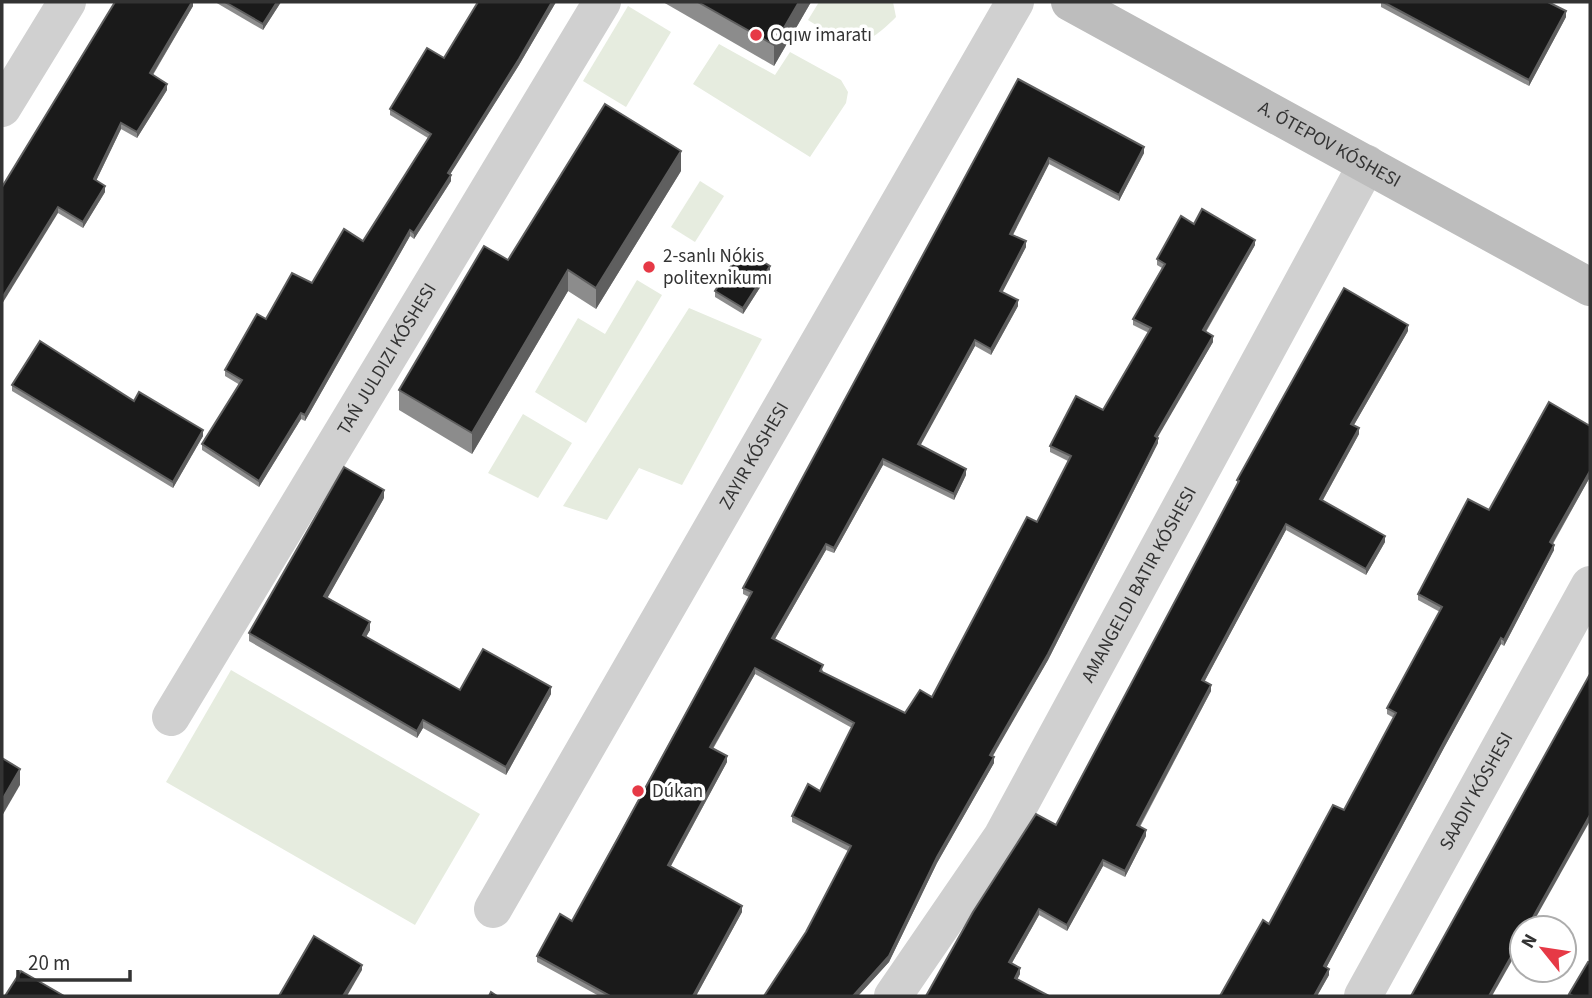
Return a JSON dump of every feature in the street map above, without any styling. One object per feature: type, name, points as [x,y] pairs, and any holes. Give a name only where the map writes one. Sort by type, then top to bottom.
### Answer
[{"type":"main road","name":"A. ÓTEPOV KÓSHESI","points":[[1070,2],[1590,287]]},
{"type":"street","points":[[2,108],[66,2]]},
{"type":"street","points":[[171,717],[602,2]]},
{"type":"street","points":[[494,909],[1015,2]]},
{"type":"street","points":[[893,996],[1002,837],[1367,164]]},
{"type":"street","name":"SAADIY KÓSHESI","points":[[1363,996],[1590,585]]},
{"type":"shaded area","points":[[819,2],[893,2],[896,17],[873,37],[854,42],[844,40],[808,20]]},
{"type":"shaded area","points":[[628,6],[671,32],[626,107],[583,81]]},
{"type":"shaded area","points":[[719,44],[775,75],[790,52],[841,80],[848,92],[846,103],[810,157],[693,84]]},
{"type":"shaded area","points":[[700,181],[724,196],[695,242],[671,227]]},
{"type":"shaded area","points":[[637,280],[662,295],[586,423],[535,392],[578,318],[605,334]]},
{"type":"shaded area","points":[[689,308],[762,339],[682,485],[639,468],[607,520],[563,506]]},
{"type":"shaded area","points":[[523,414],[572,443],[538,498],[488,473]]},
{"type":"shaded area","points":[[231,670],[480,814],[415,925],[166,782]]},
{"type":"building","points":[[115,2],[192,2],[150,73],[167,84],[137,132],[121,123],[94,179],[105,186],[83,222],[58,207],[2,298],[2,187]]},
{"type":"building","points":[[225,2],[277,2],[263,24]]},
{"type":"building","points":[[478,2],[552,2],[448,173],[451,175],[414,233],[410,230],[305,415],[301,413],[259,481],[202,444],[242,380],[225,370],[257,314],[266,319],[292,273],[312,283],[344,229],[363,241],[431,134],[390,109],[427,48],[444,58]]},
{"type":"building","points":[[698,2],[799,2],[774,45]]},
{"type":"building","points":[[1383,2],[1548,2],[1566,11],[1529,80]]},
{"type":"building","points":[[1018,79],[1144,147],[1119,195],[1049,158],[1010,234],[1026,241],[1000,291],[1018,300],[991,349],[975,340],[918,444],[966,469],[954,494],[883,459],[834,548],[826,544],[772,638],[823,665],[820,671],[905,713],[920,690],[932,697],[1027,517],[1037,522],[1071,456],[1050,446],[1076,396],[1103,410],[1151,328],[1133,319],[1165,264],[1157,259],[1181,216],[1194,224],[1202,209],[1255,240],[1203,330],[1213,336],[1155,436],[1158,438],[1104,545],[1048,654],[990,755],[994,757],[937,857],[889,956],[853,996],[764,996],[806,932],[851,846],[792,816],[808,784],[820,791],[854,723],[755,668],[710,747],[727,756],[668,865],[742,906],[693,996],[610,996],[537,956],[560,914],[572,921],[618,838],[752,592],[743,588]]},
{"type":"building","points":[[605,104],[681,151],[596,288],[568,270],[472,433],[399,390],[484,246],[508,260]]},
{"type":"building","points":[[742,249],[770,266],[743,308],[715,291]]},
{"type":"building","points":[[1344,288],[1408,325],[1351,424],[1359,428],[1320,499],[1385,536],[1366,569],[1286,524],[1202,680],[1211,685],[1137,825],[1146,830],[1125,871],[1103,860],[1067,925],[1039,909],[1009,962],[1020,968],[1015,978],[1049,996],[926,996],[973,912],[1036,814],[1056,825],[1239,481],[1237,480]]},
{"type":"building","points":[[40,341],[134,401],[139,392],[203,430],[173,482],[12,385]]},
{"type":"building","points":[[1549,402],[1590,426],[1590,471],[1550,542],[1554,545],[1504,640],[1501,638],[1324,966],[1329,969],[1314,996],[1220,996],[1263,920],[1269,924],[1333,805],[1344,810],[1396,713],[1387,708],[1442,607],[1418,594],[1468,499],[1489,510]]},
{"type":"building","points":[[344,467],[384,490],[324,596],[370,622],[363,635],[460,690],[483,649],[551,687],[506,767],[423,720],[417,731],[249,633]]},
{"type":"building","points":[[1590,674],[1590,815],[1535,914],[1508,914],[1508,962],[1489,996],[1411,996]]},
{"type":"building","points":[[2,758],[20,769],[2,800]]},
{"type":"building","points":[[314,936],[362,965],[343,996],[279,996]]},
{"type":"building","points":[[1588,962],[1590,963],[1590,996],[1569,994],[1575,984],[1578,984],[1578,979]]},
{"type":"building","points":[[21,971],[64,996],[5,996]]},
{"type":"place","name":"Oqıw imaratı","points":[[756,35]]},
{"type":"place","name":"2-sanlı Nókis politexnikumı","points":[[649,267]]},
{"type":"place","name":"Dúkan","points":[[638,791]]}]
